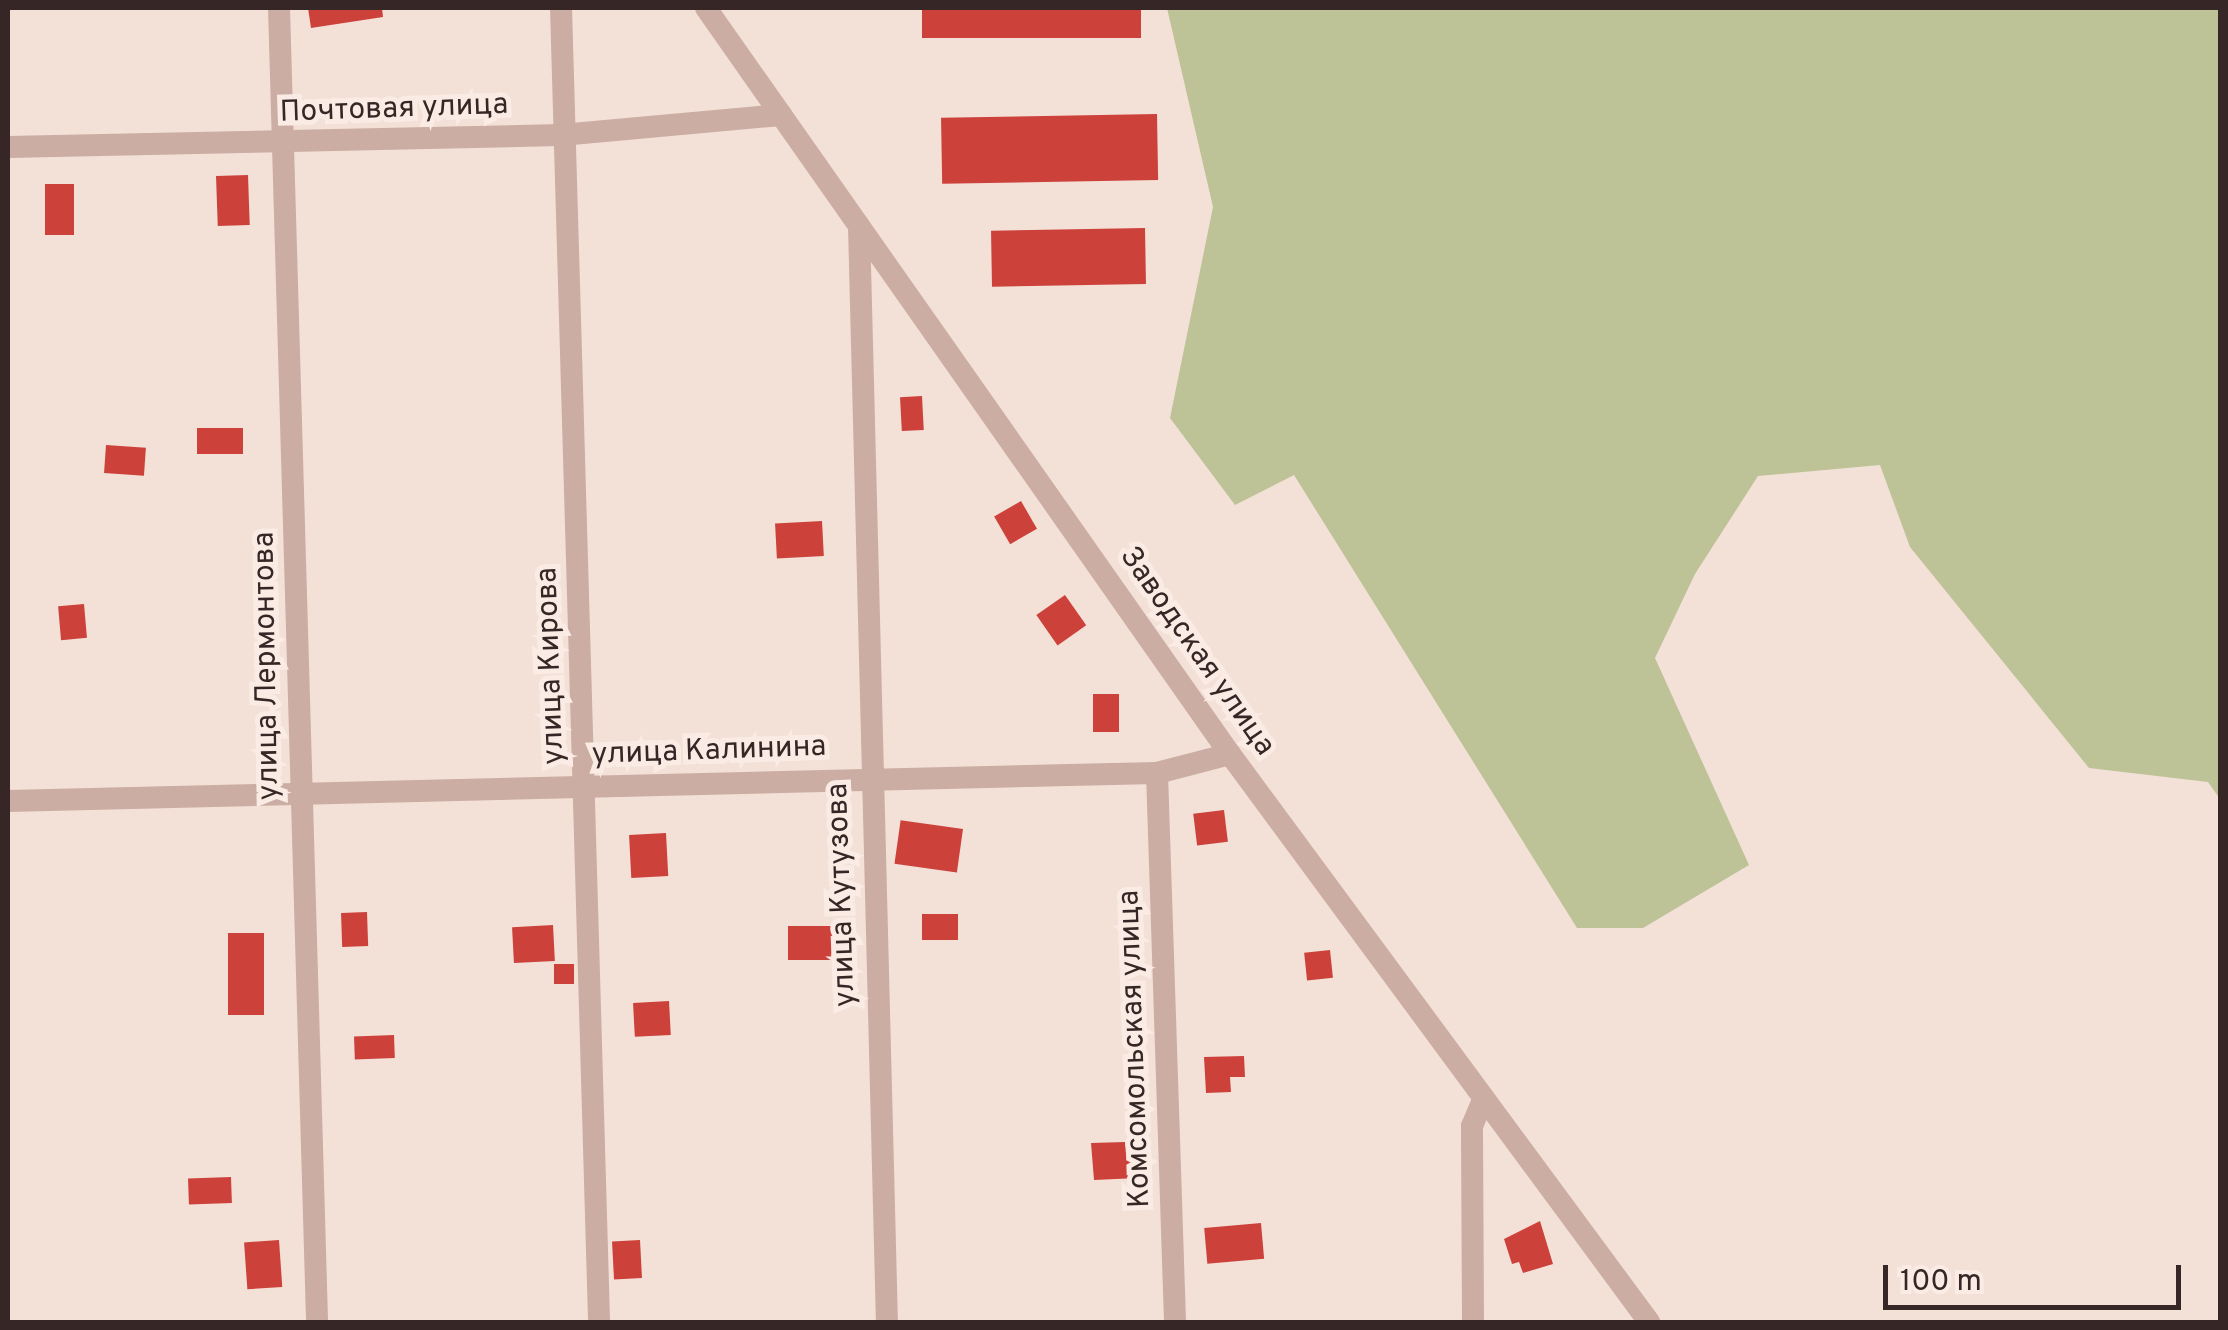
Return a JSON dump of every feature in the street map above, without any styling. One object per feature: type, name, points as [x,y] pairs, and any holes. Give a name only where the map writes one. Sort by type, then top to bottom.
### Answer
[{"type":"street","name":"улица Лермонтова","points":[[279,8],[318,1322]]},
{"type":"street","name":"улица Кирова","points":[[561,8],[561,135],[587,786],[599,1322]]},
{"type":"street","name":"Заводская улица","points":[[706,8],[1230,754],[1649,1322]]},
{"type":"street","name":"Почтовая улица","points":[[8,147],[561,135],[781,115]]},
{"type":"street","name":"улица Кутузова","points":[[859,225],[868,776],[887,1322]]},
{"type":"street","name":"улица Калинина","points":[[8,801],[868,776],[1157,773],[1230,754]]},
{"type":"street","name":"Комсомольская улица","points":[[1157,773],[1175,1322]]},
{"type":"street","points":[[1473,1322],[1472,1126],[1484,1098]]},
{"type":"green space","points":[[1167,8],[2220,8],[2220,799],[2208,782],[2089,768],[1910,547],[1880,465],[1758,476],[1695,574],[1655,658],[1749,865],[1643,928],[1577,928],[1294,475],[1235,505],[1170,418],[1213,207]]},
{"type":"building","points":[[308,8],[382,8],[383,17],[311,28]]},
{"type":"building","points":[[922,8],[1141,8],[1141,38],[922,38]]},
{"type":"building","points":[[1157,114],[1158,180],[942,184],[941,118]]},
{"type":"building","points":[[248,175],[250,225],[218,226],[216,176]]},
{"type":"building","points":[[45,184],[74,184],[74,235],[45,235]]},
{"type":"building","points":[[1145,228],[1146,284],[992,287],[991,231]]},
{"type":"building","points":[[922,396],[924,430],[902,431],[900,397]]},
{"type":"building","points":[[197,428],[243,428],[243,454],[197,454]]},
{"type":"building","points":[[106,445],[146,448],[144,476],[104,473]]},
{"type":"building","points":[[1021,501],[1037,529],[1010,544],[994,516]]},
{"type":"building","points":[[822,521],[824,556],[777,558],[775,523]]},
{"type":"building","points":[[1065,595],[1086,625],[1058,645],[1036,615]]},
{"type":"building","points":[[84,604],[87,638],[61,640],[58,606]]},
{"type":"building","points":[[1093,694],[1119,694],[1119,732],[1093,732]]},
{"type":"building","points":[[1224,810],[1228,842],[1197,846],[1193,814]]},
{"type":"building","points":[[901,820],[963,829],[957,873],[894,864]]},
{"type":"building","points":[[666,833],[668,876],[631,878],[629,835]]},
{"type":"building","points":[[367,912],[368,946],[342,947],[341,913]]},
{"type":"building","points":[[922,914],[958,914],[958,940],[922,940]]},
{"type":"building","points":[[553,925],[555,961],[514,963],[512,927]]},
{"type":"building","points":[[788,926],[836,926],[836,960],[788,960]]},
{"type":"building","points":[[228,933],[264,933],[264,1015],[228,1015]]},
{"type":"building","points":[[1330,950],[1333,978],[1307,981],[1304,953]]},
{"type":"building","points":[[554,964],[574,964],[574,984],[554,984]]},
{"type":"building","points":[[669,1001],[671,1035],[635,1037],[633,1003]]},
{"type":"building","points":[[394,1035],[395,1058],[355,1059],[354,1036]]},
{"type":"building","points":[[1244,1056],[1245,1077],[1230,1077],[1231,1092],[1206,1093],[1204,1057]]},
{"type":"building","points":[[1125,1142],[1126,1154],[1137,1154],[1138,1178],[1094,1180],[1091,1143]]},
{"type":"building","points":[[231,1177],[232,1203],[189,1204],[188,1179]]},
{"type":"building","points":[[1540,1221],[1553,1264],[1523,1273],[1519,1262],[1512,1264],[1504,1239]]},
{"type":"building","points":[[1261,1223],[1264,1259],[1207,1264],[1204,1228]]},
{"type":"building","points":[[279,1240],[282,1287],[247,1289],[244,1242]]},
{"type":"building","points":[[640,1240],[642,1278],[614,1279],[612,1241]]}]
